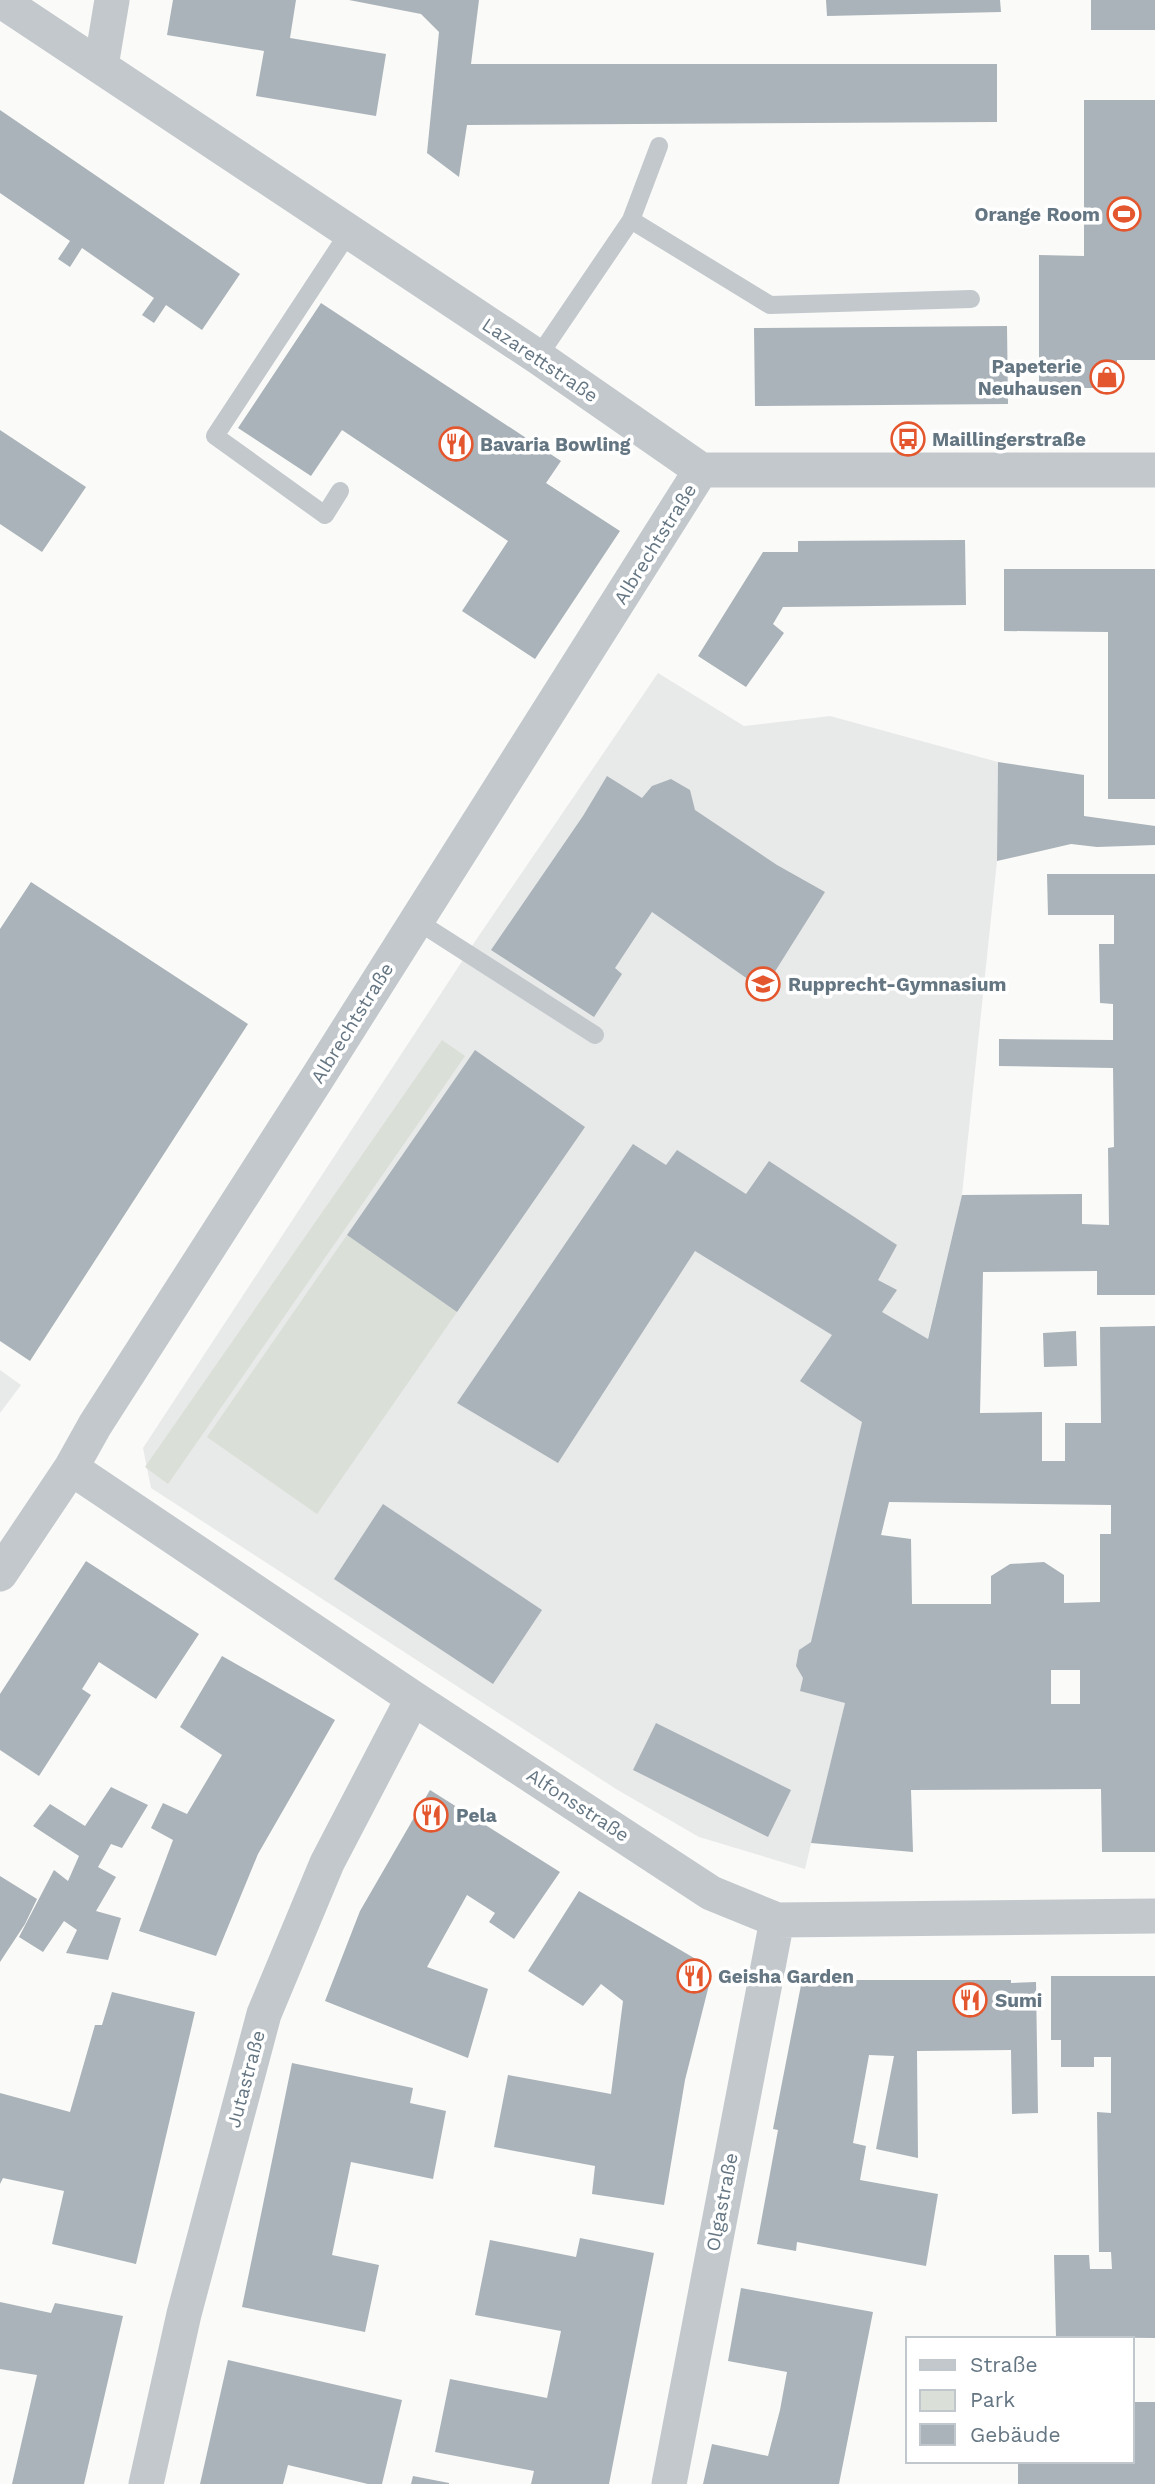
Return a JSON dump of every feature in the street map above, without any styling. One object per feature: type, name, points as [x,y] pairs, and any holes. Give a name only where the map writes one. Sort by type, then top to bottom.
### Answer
[{"type":"street","name":"Lazarettstraße","points":[[0,0],[538,357],[701,470]]},
{"type":"street","points":[[101,66],[112,0]]},
{"type":"street","points":[[701,470],[1155,470]]},
{"type":"street","name":"Albrechtstraße","points":[[0,1574],[71,1468],[94,1425],[417,921],[701,470]]},
{"type":"street","name":"Alfonsstraße","points":[[71,1468],[413,1698],[712,1893],[777,1920],[1155,1916]]},
{"type":"street","name":"Jutastraße","points":[[146,2484],[184,2314],[264,2014],[327,1863],[413,1698]]},
{"type":"street","name":"Olgastraße","points":[[669,2484],[777,1920]]},
{"type":"lane","points":[[538,357],[631,220],[659,146]]},
{"type":"lane","points":[[631,220],[770,305],[971,299]]},
{"type":"lane","points":[[340,491],[325,515],[215,436],[349,232]]},
{"type":"lane","points":[[417,921],[595,1035]]},
{"type":"shaded area","points":[[658,673],[744,726],[830,716],[998,762],[997,861],[962,1195],[805,1869],[699,1837],[616,1789],[151,1488],[143,1448],[476,940]]},
{"type":"shaded area","points":[[0,1370],[21,1385],[0,1413]]},
{"type":"green space","points":[[442,1040],[465,1056],[168,1484],[145,1467]]},
{"type":"green space","points":[[347,1235],[457,1312],[317,1514],[207,1437]]},
{"type":"building","points":[[173,0],[296,0],[290,38],[386,54],[376,116],[256,96],[264,51],[167,35]]},
{"type":"building","points":[[349,0],[479,0],[471,64],[997,64],[997,122],[467,125],[459,177],[427,153],[439,32],[421,14]]},
{"type":"building","points":[[826,0],[1000,0],[1001,12],[827,16]]},
{"type":"building","points":[[1091,0],[1155,0],[1155,30],[1091,30]]},
{"type":"building","points":[[1084,100],[1155,100],[1155,360],[1117,360],[1117,388],[1039,388],[1039,255],[1084,256]]},
{"type":"building","points":[[0,110],[240,274],[202,330],[166,305],[154,323],[142,315],[154,298],[82,248],[70,267],[58,259],[70,241],[0,193]]},
{"type":"building","points":[[321,303],[561,461],[546,483],[620,531],[535,659],[462,611],[508,541],[342,430],[311,476],[238,428]]},
{"type":"building","points":[[1007,326],[1008,404],[755,406],[754,328]]},
{"type":"building","points":[[0,430],[86,487],[42,552],[0,524]]},
{"type":"building","points":[[965,540],[966,605],[783,607],[773,624],[784,633],[746,687],[698,656],[763,552],[798,552],[798,541]]},
{"type":"building","points":[[1004,569],[1155,569],[1155,799],[1108,799],[1108,632],[1004,631]]},
{"type":"building","points":[[998,762],[1084,775],[1084,816],[1155,826],[1155,845],[1097,847],[1071,844],[997,861]]},
{"type":"building","points":[[607,776],[642,798],[652,786],[671,779],[690,790],[695,810],[777,865],[825,892],[774,973],[752,982],[652,912],[615,968],[622,974],[594,1017],[491,950],[583,816]]},
{"type":"building","points":[[1047,874],[1155,874],[1155,1295],[1097,1295],[1097,1271],[983,1272],[980,1413],[1042,1412],[1042,1461],[1065,1461],[1065,1423],[1101,1423],[1100,1327],[1155,1326],[1155,1852],[1102,1852],[1101,1789],[911,1790],[913,1852],[811,1843],[845,1703],[800,1691],[803,1678],[796,1666],[799,1650],[811,1642],[862,1422],[800,1381],[832,1335],[695,1251],[558,1463],[457,1403],[633,1144],[666,1165],[677,1150],[746,1194],[769,1161],[897,1245],[878,1280],[897,1290],[882,1312],[928,1339],[962,1195],[1082,1194],[1082,1224],[1109,1225],[1108,1148],[1114,1147],[1113,1068],[999,1066],[999,1039],[1113,1040],[1113,1004],[1100,1003],[1099,944],[1114,944],[1114,915],[1048,915]],"holes":[[[889,1502],[1111,1505],[1111,1534],[1100,1534],[1100,1602],[1064,1603],[1064,1575],[1044,1562],[1010,1564],[991,1576],[991,1604],[912,1604],[911,1539],[881,1535]],[[1051,1670],[1080,1670],[1080,1704],[1051,1704]]]},
{"type":"building","points":[[31,882],[248,1024],[30,1361],[0,1341],[0,929]]},
{"type":"building","points":[[475,1050],[585,1127],[457,1312],[347,1235]]},
{"type":"building","points":[[1076,1331],[1077,1366],[1044,1367],[1043,1333]]},
{"type":"building","points":[[383,1504],[542,1610],[493,1684],[334,1579]]},
{"type":"building","points":[[86,1561],[199,1634],[156,1699],[99,1662],[82,1689],[91,1695],[39,1776],[0,1750],[0,1694]]},
{"type":"building","points":[[222,1656],[335,1720],[258,1854],[216,1956],[139,1931],[173,1840],[151,1828],[163,1803],[187,1814],[222,1755],[180,1727]]},
{"type":"building","points":[[656,1723],[791,1790],[768,1837],[633,1770]]},
{"type":"building","points":[[111,1787],[148,1805],[122,1848],[111,1844],[98,1867],[116,1877],[96,1911],[121,1918],[108,1960],[66,1953],[77,1930],[64,1921],[43,1952],[19,1937],[54,1870],[68,1881],[79,1856],[33,1826],[50,1804],[85,1826]]},
{"type":"building","points":[[430,1790],[560,1872],[514,1939],[489,1922],[495,1913],[467,1895],[427,1967],[488,1989],[468,2058],[325,2001],[360,1911]]},
{"type":"building","points":[[0,1876],[37,1899],[25,1924],[0,1962]]},
{"type":"building","points":[[579,1891],[701,1962],[710,1981],[685,2080],[664,2205],[592,2194],[595,2166],[494,2147],[508,2075],[611,2094],[623,2001],[601,1984],[583,2006],[528,1971]]},
{"type":"building","points":[[1051,1976],[1155,1976],[1155,2338],[1056,2337],[1054,2255],[1089,2255],[1090,2269],[1112,2269],[1111,2252],[1099,2252],[1097,2112],[1111,2113],[1111,2057],[1094,2057],[1094,2067],[1061,2067],[1061,2040],[1051,2040]]},
{"type":"building","points":[[802,1980],[1036,1982],[1038,2113],[1012,2114],[1011,2050],[917,2051],[918,2158],[876,2149],[894,2056],[869,2055],[853,2143],[866,2146],[860,2180],[938,2194],[926,2266],[797,2242],[796,2251],[757,2244],[778,2130],[773,2129]]},
{"type":"building","points":[[112,1992],[195,2012],[136,2264],[52,2244],[64,2191],[3,2178],[0,2184],[0,2093],[70,2112],[95,2025],[102,2025]]},
{"type":"building","points":[[292,2063],[413,2088],[410,2103],[446,2111],[433,2179],[351,2162],[332,2255],[379,2265],[365,2332],[242,2307]]},
{"type":"building","points":[[580,2238],[654,2253],[609,2484],[531,2484],[534,2471],[435,2452],[450,2379],[547,2398],[561,2331],[475,2315],[490,2240],[576,2257]]},
{"type":"building","points":[[741,2288],[873,2312],[839,2484],[703,2484],[712,2444],[768,2456],[780,2410],[787,2372],[728,2361]]},
{"type":"building","points":[[0,2302],[51,2313],[55,2303],[123,2316],[84,2484],[12,2484],[37,2375],[0,2369]]},
{"type":"building","points":[[228,2360],[402,2400],[382,2484],[368,2484],[288,2465],[283,2484],[200,2484]]},
{"type":"building","points":[[1134,2402],[1155,2402],[1155,2484],[1018,2484],[1018,2463],[1134,2463]]},
{"type":"building","points":[[413,2476],[449,2483],[449,2484],[411,2484]]},
{"type":"place","name":"Orange Room","points":[[1124,214]]},
{"type":"place","name":"Papeterie Neuhausen","points":[[1107,377]]},
{"type":"place","name":"Maillingerstraße","points":[[908,439]]},
{"type":"place","name":"Bavaria Bowling","points":[[456,444]]},
{"type":"place","name":"Rupprecht-Gymnasium","points":[[763,984]]},
{"type":"place","name":"Pela","points":[[431,1815]]},
{"type":"place","name":"Geisha Garden","points":[[694,1976]]},
{"type":"place","name":"Sumi","points":[[970,2000]]}]
